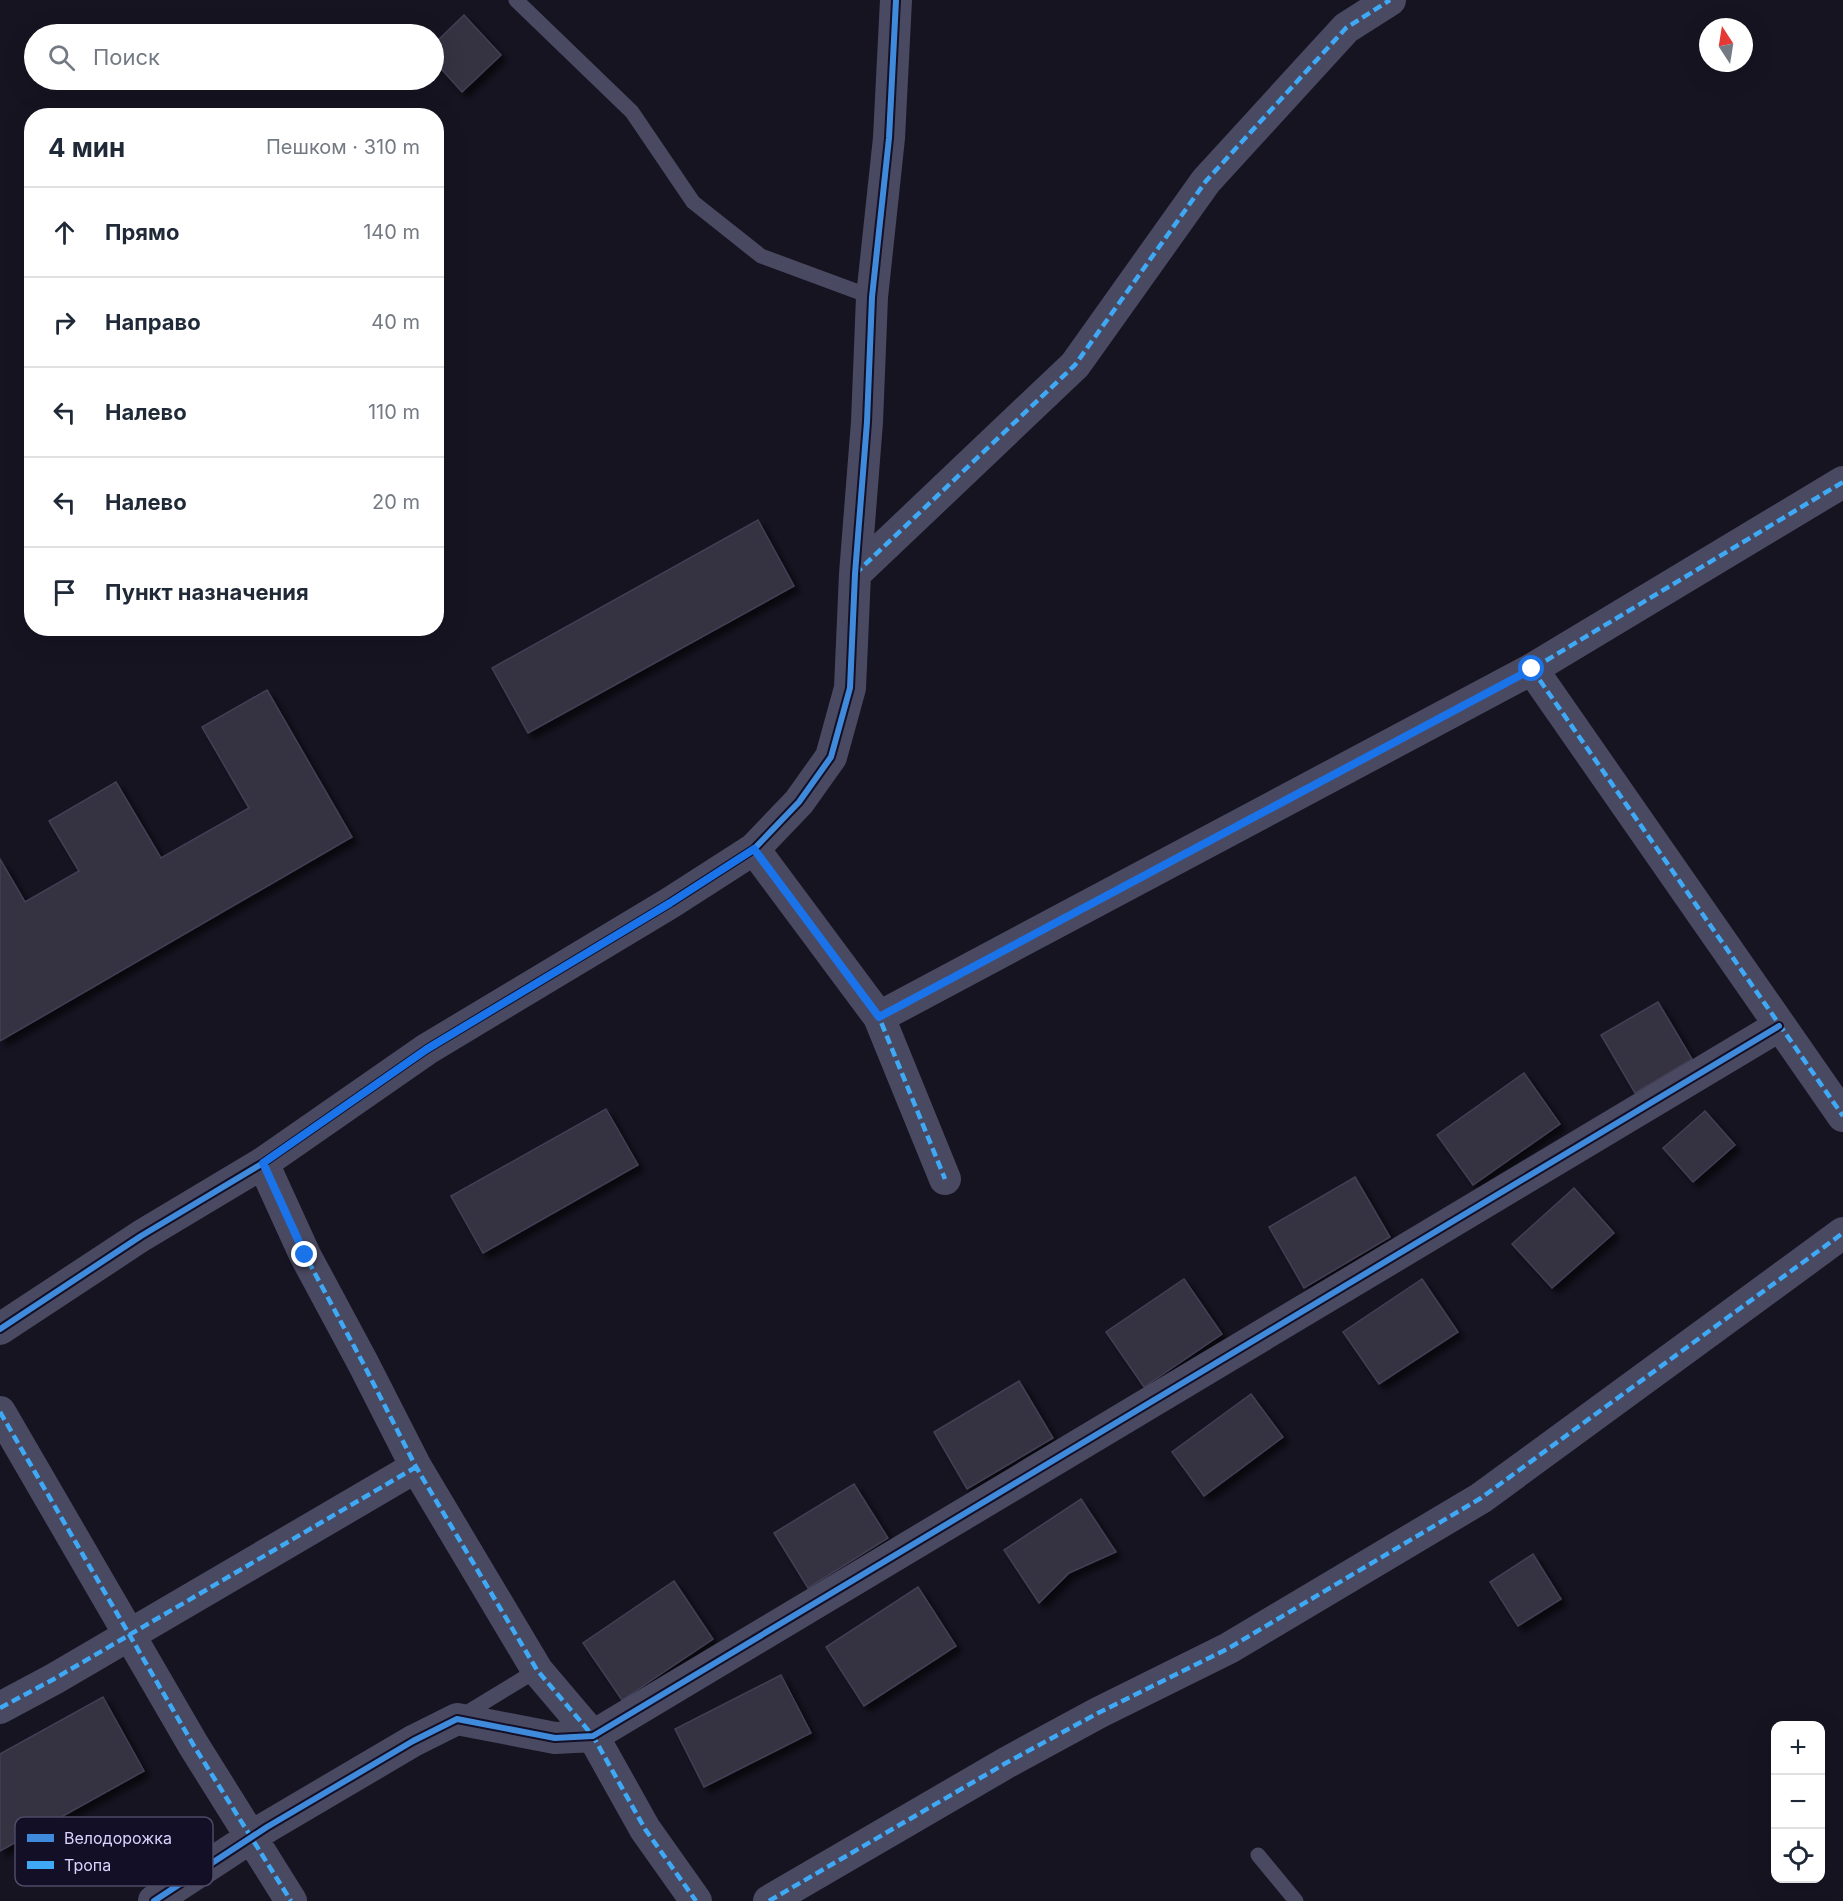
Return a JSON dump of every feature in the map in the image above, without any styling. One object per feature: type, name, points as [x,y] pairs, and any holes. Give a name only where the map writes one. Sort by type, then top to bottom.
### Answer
[{"type":"street","points":[[0,1329],[141,1236],[263,1163],[427,1049],[670,903],[754,849],[799,802],[831,757],[850,688],[855,574],[867,422],[872,297],[889,138],[896,0]]},
{"type":"street","points":[[855,574],[1075,365],[1206,181],[1346,28],[1390,0]]},
{"type":"street","points":[[879,1017],[1532,669],[1843,482]]},
{"type":"street","points":[[1532,669],[1843,1116]]},
{"type":"street","points":[[754,849],[879,1017],[945,1179]]},
{"type":"street","points":[[213,1861],[251,1836],[413,1741],[457,1719],[555,1738],[593,1736],[1779,1026]]},
{"type":"street","points":[[263,1163],[305,1255],[416,1467],[537,1670],[593,1736],[645,1828],[690,1896],[696,1901]]},
{"type":"street","points":[[769,1901],[1057,1735],[1229,1648],[1481,1498],[1843,1233]]},
{"type":"street","points":[[0,1412],[194,1746],[291,1901]]},
{"type":"street","points":[[0,1708],[416,1467]]},
{"type":"street","points":[[154,1901],[176,1886]]},
{"type":"lane","points":[[516,0],[632,112],[693,201],[761,256],[872,297]]},
{"type":"lane","points":[[457,1719],[537,1670]]},
{"type":"lane","points":[[1258,1855],[1296,1901]]},
{"type":"building","points":[[464,15],[501,55],[462,92],[444,72],[444,34]]},
{"type":"building","points":[[758,520],[794,586],[528,733],[492,668]]},
{"type":"building","points":[[267,690],[352,837],[0,1041],[0,859],[25,902],[79,871],[49,821],[116,782],[161,858],[249,808],[202,727]]},
{"type":"building","points":[[1658,1002],[1692,1059],[1635,1093],[1601,1035]]},
{"type":"building","points":[[1524,1073],[1560,1124],[1473,1185],[1437,1135]]},
{"type":"building","points":[[606,1109],[638,1165],[483,1253],[451,1196]]},
{"type":"building","points":[[1705,1111],[1735,1145],[1693,1182],[1663,1148]]},
{"type":"building","points":[[1355,1177],[1390,1237],[1304,1288],[1269,1227]]},
{"type":"building","points":[[1574,1188],[1614,1233],[1552,1288],[1512,1244]]},
{"type":"building","points":[[1184,1279],[1222,1334],[1144,1387],[1106,1332]]},
{"type":"building","points":[[1422,1279],[1458,1332],[1379,1384],[1343,1332]]},
{"type":"building","points":[[1019,1381],[1053,1438],[967,1489],[934,1432]]},
{"type":"building","points":[[1251,1394],[1283,1437],[1204,1496],[1172,1452]]},
{"type":"building","points":[[854,1484],[888,1538],[808,1588],[774,1533]]},
{"type":"building","points":[[1081,1499],[1116,1552],[1069,1573],[1039,1603],[1004,1550]]},
{"type":"building","points":[[1533,1554],[1561,1599],[1518,1626],[1490,1582]]},
{"type":"building","points":[[674,1581],[713,1639],[622,1700],[583,1643]]},
{"type":"building","points":[[918,1587],[956,1646],[864,1706],[826,1647]]},
{"type":"building","points":[[781,1675],[811,1733],[704,1787],[675,1729]]},
{"type":"building","points":[[103,1697],[144,1771],[61,1817],[15,1817],[15,1843],[0,1851],[0,1754]]},
{"type":"marked path","points":[[855,574],[1075,365],[1206,181],[1346,28],[1390,0]]},
{"type":"marked path","points":[[879,1017],[1532,669],[1843,482]]},
{"type":"marked path","points":[[1532,669],[1843,1116]]},
{"type":"marked path","points":[[754,849],[879,1017],[945,1179]]},
{"type":"marked path","points":[[263,1163],[305,1255],[416,1467],[537,1670],[593,1736],[645,1829],[696,1901]]},
{"type":"marked path","points":[[769,1901],[1006,1763],[1098,1713],[1229,1648],[1481,1498],[1843,1233]]},
{"type":"marked path","points":[[0,1412],[194,1746],[291,1901]]},
{"type":"marked path","points":[[0,1708],[54,1679],[416,1467]]},
{"type":"cycle path","points":[[0,1329],[141,1236],[263,1163],[427,1049],[670,903],[754,849],[799,802],[831,757],[850,688],[855,574],[867,422],[872,297],[889,138],[896,0]]},
{"type":"cycle path","points":[[213,1862],[267,1827],[413,1741],[457,1719],[555,1738],[593,1736],[1779,1026]]},
{"type":"cycle path","points":[[154,1901],[177,1886]]},
{"type":"route","points":[[305,1255],[263,1163],[427,1049],[670,903],[754,849],[879,1017],[1532,669]]}]
